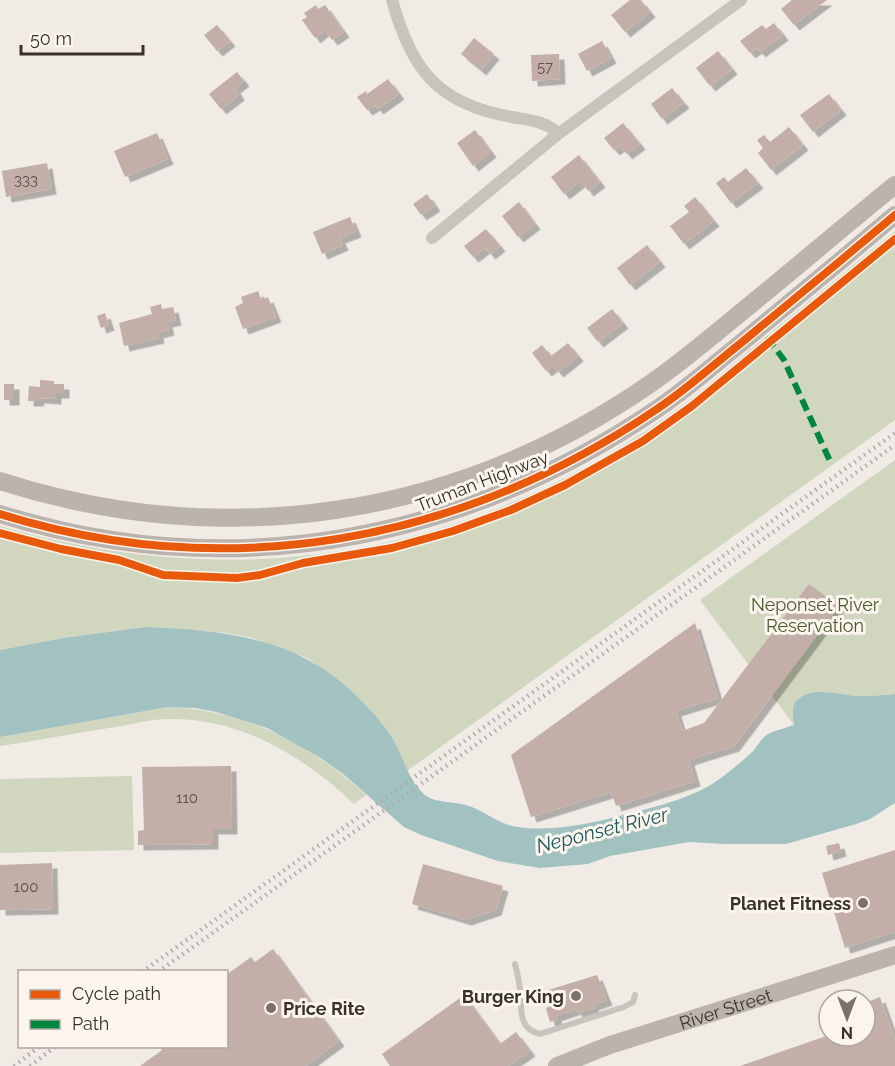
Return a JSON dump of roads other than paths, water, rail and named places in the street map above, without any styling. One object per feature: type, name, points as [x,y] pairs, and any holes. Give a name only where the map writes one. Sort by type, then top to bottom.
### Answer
[{"type":"main road","name":"Truman Highway","points":[[0,482],[51,496],[110,508],[226,519],[285,517],[361,506],[417,493],[465,478],[521,457],[602,415],[675,366],[788,275],[895,184]]},
{"type":"main road","name":"Truman Highway","points":[[0,514],[65,531],[120,541],[242,549],[328,542],[418,523],[476,504],[557,469],[607,442],[681,392],[895,215]]},
{"type":"main road","points":[[788,275],[802,293]]},
{"type":"main road","name":"River Street","points":[[557,1066],[610,1045],[895,955]]},
{"type":"street","points":[[393,0],[415,61],[427,77],[444,92],[478,109],[548,125],[558,134]]},
{"type":"street","points":[[432,238],[558,134],[741,0]]},
{"type":"lane","points":[[515,964],[522,1019],[534,1032],[540,1034],[624,1007],[633,1002],[635,995]]},
{"type":"water","name":"Neponset River","points":[[146,627],[219,633],[251,639],[282,648],[311,661],[338,679],[364,703],[389,733],[413,781],[425,795],[435,800],[469,806],[511,826],[550,828],[582,825],[651,808],[690,795],[728,772],[750,754],[768,734],[794,725],[794,703],[802,696],[818,692],[861,696],[895,694],[895,803],[870,819],[786,844],[689,842],[610,856],[588,864],[540,868],[498,861],[404,827],[343,774],[319,757],[267,728],[216,712],[195,708],[168,707],[0,737],[0,650],[63,638]]},
{"type":"railway","points":[[145,970],[895,433]]},
{"type":"railway","points":[[161,970],[895,445]]},
{"type":"railway","points":[[14,1066],[37,1048]]},
{"type":"railway","points":[[30,1066],[53,1048]]},
{"type":"place","name":"Planet Fitness","points":[[863,903]]},
{"type":"place","name":"Burger King","points":[[576,996]]},
{"type":"place","name":"Price Rite","points":[[271,1008]]},
{"type":"park label","name":"Neponset River Reservation","points":[[815,614]]}]
